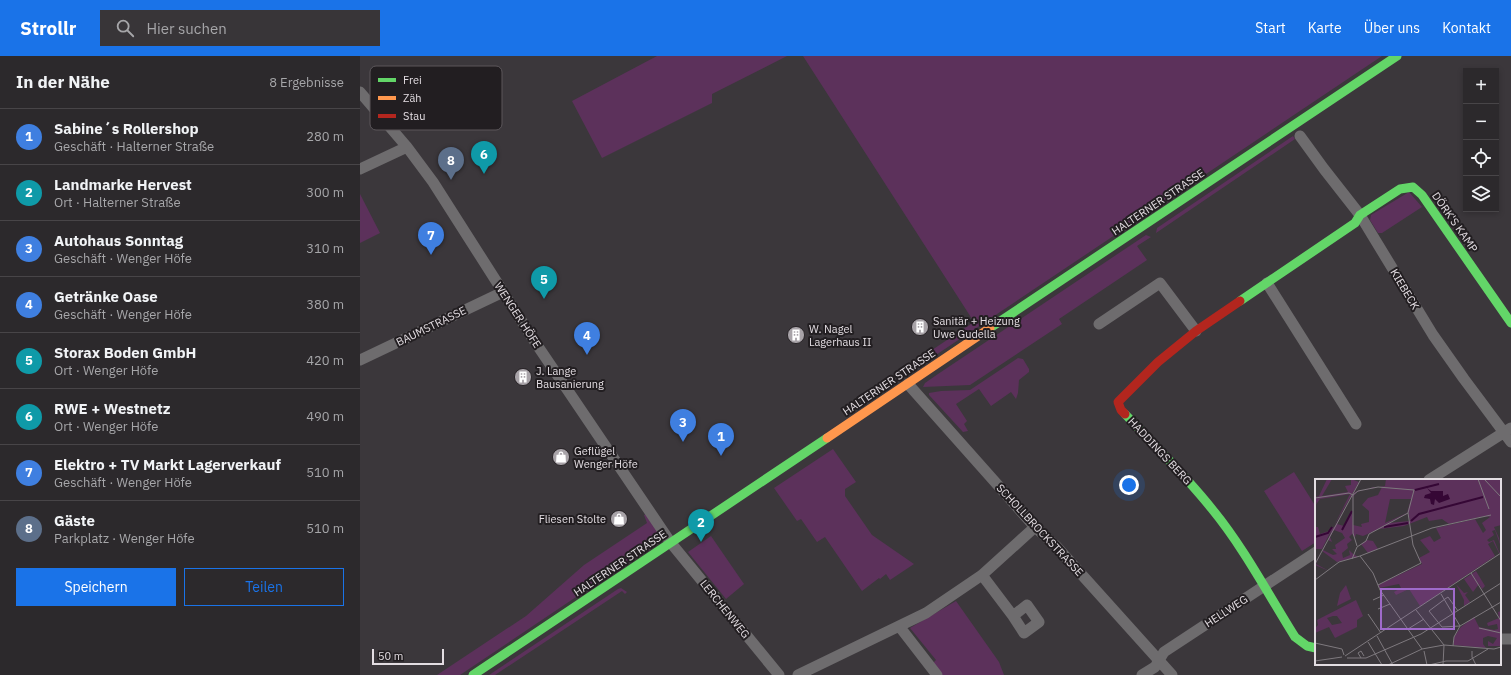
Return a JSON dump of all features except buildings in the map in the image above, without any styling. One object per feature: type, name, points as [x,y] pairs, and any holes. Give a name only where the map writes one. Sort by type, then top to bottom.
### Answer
[{"type":"main road","name":"HALTERNER STRASSE","points":[[473,675],[1397,56]]},
{"type":"main road","name":"DÖRK'S KAMP","points":[[1360,215],[1400,189],[1413,186],[1422,195],[1511,323]]},
{"type":"main road","name":"HADDINGS BERG","points":[[1263,586],[1234,538],[1212,509],[1121,410],[1118,402],[1158,362],[1196,331],[1355,223],[1360,215]]},
{"type":"main road","points":[[1263,586],[1295,637],[1307,646],[1315,648]]},
{"type":"street","name":"WENGER HÖFE","points":[[360,92],[370,103]]},
{"type":"street","name":"WENGER HÖFE","points":[[393,130],[407,146],[433,182],[535,342],[671,543]]},
{"type":"street","name":"KIEBECK","points":[[1300,136],[1360,215],[1437,341],[1464,379],[1508,430],[1511,442]]},
{"type":"street","points":[[360,169],[407,146]]},
{"type":"street","points":[[1099,324],[1160,283],[1196,331]]},
{"type":"street","points":[[1267,283],[1356,424]]},
{"type":"street","name":"BAUMSTRASSE","points":[[360,360],[503,292]]},
{"type":"street","name":"SCHOLLBROCKSTRASSE","points":[[908,384],[1035,527],[1056,546],[1172,675]]},
{"type":"street","points":[[1431,479],[1508,430]]},
{"type":"street","points":[[798,675],[926,613],[982,576],[1035,527]]},
{"type":"street","name":"LERCHENWEG","points":[[671,543],[779,675]]},
{"type":"street","name":"HELLWEG","points":[[1142,675],[1155,667],[1164,652],[1315,553]]},
{"type":"street","points":[[982,576],[1013,616]]},
{"type":"street","points":[[899,626],[937,675]]},
{"type":"shaded area","points":[[657,56],[787,56],[712,94],[712,103],[602,158],[572,101]]},
{"type":"shaded area","points":[[803,56],[1382,56],[912,371],[902,370],[974,322]]},
{"type":"shaded area","points":[[1293,136],[1295,139],[1156,233],[1157,228]]},
{"type":"shaded area","points":[[1409,192],[1422,207],[1382,233],[1378,233],[1370,220],[1371,215]]},
{"type":"shaded area","points":[[360,194],[380,233],[360,243]]},
{"type":"shaded area","points":[[1146,235],[1151,237],[1137,246],[1147,260],[1059,319],[1062,324],[970,385],[923,387],[925,383],[938,374]]},
{"type":"shaded area","points":[[1018,358],[1023,359],[1029,369],[1029,372],[1019,380],[1016,399],[1011,392],[991,406],[979,389],[956,404],[967,421],[964,424],[968,431],[963,432],[929,395],[929,393],[941,391],[970,390]]},
{"type":"shaded area","points":[[833,449],[856,482],[845,489],[845,496],[872,535],[914,564],[890,580],[886,574],[862,591],[825,537],[817,542],[801,519],[797,521],[774,488]]},
{"type":"shaded area","points":[[1294,472],[1315,505],[1315,543],[1302,551],[1264,491]]},
{"type":"shaded area","points":[[646,514],[660,532],[660,537],[640,554],[460,675],[437,675],[526,616],[584,565],[647,523],[644,515]]},
{"type":"shaded area","points":[[711,536],[744,584],[726,599],[688,552]]},
{"type":"shaded area","points":[[621,588],[627,592],[625,594],[622,591],[495,675],[489,675],[618,589]]},
{"type":"shaded area","points":[[956,601],[999,662],[1004,675],[941,675],[933,663],[936,660],[910,628]]},
{"type":"traffic: fast","points":[[990,328],[1397,56]]},
{"type":"traffic: fast","points":[[1240,301],[1355,223],[1360,215],[1400,189],[1413,187],[1422,195],[1511,323]]},
{"type":"traffic: fast","points":[[1125,414],[1191,484],[1224,524],[1235,539],[1295,637],[1307,646],[1315,648]]},
{"type":"traffic: fast","points":[[473,675],[827,438]]},
{"type":"traffic: slow","points":[[827,438],[990,328]]},
{"type":"traffic: jam","points":[[1125,414],[1121,410],[1118,402],[1158,362],[1196,331],[1240,301]]},
{"type":"place","name":"RWE + Westnetz","points":[[484,174]]},
{"type":"place","name":"Gäste","points":[[451,180]]},
{"type":"place","name":"Elektro + TV Markt Lagerverkauf","points":[[431,255]]},
{"type":"place","name":"Storax Boden GmbH","points":[[544,299]]},
{"type":"place","name":"Sanitär + Heizung Uwe Gudella","points":[[920,327]]},
{"type":"place","name":"W. Nagel Lagerhaus II","points":[[796,335]]},
{"type":"place","name":"Getränke Oase","points":[[587,355]]},
{"type":"place","name":"J. Lange Bausanierung","points":[[523,377]]},
{"type":"place","name":"Autohaus Sonntag","points":[[683,442]]},
{"type":"place","name":"Sabine´s Rollershop","points":[[721,456]]},
{"type":"place","name":"Geflügel Wenger Höfe","points":[[561,457]]},
{"type":"place","name":"Fliesen Stolte","points":[[619,519]]},
{"type":"place","name":"Landmarke Hervest","points":[[701,542]]}]
